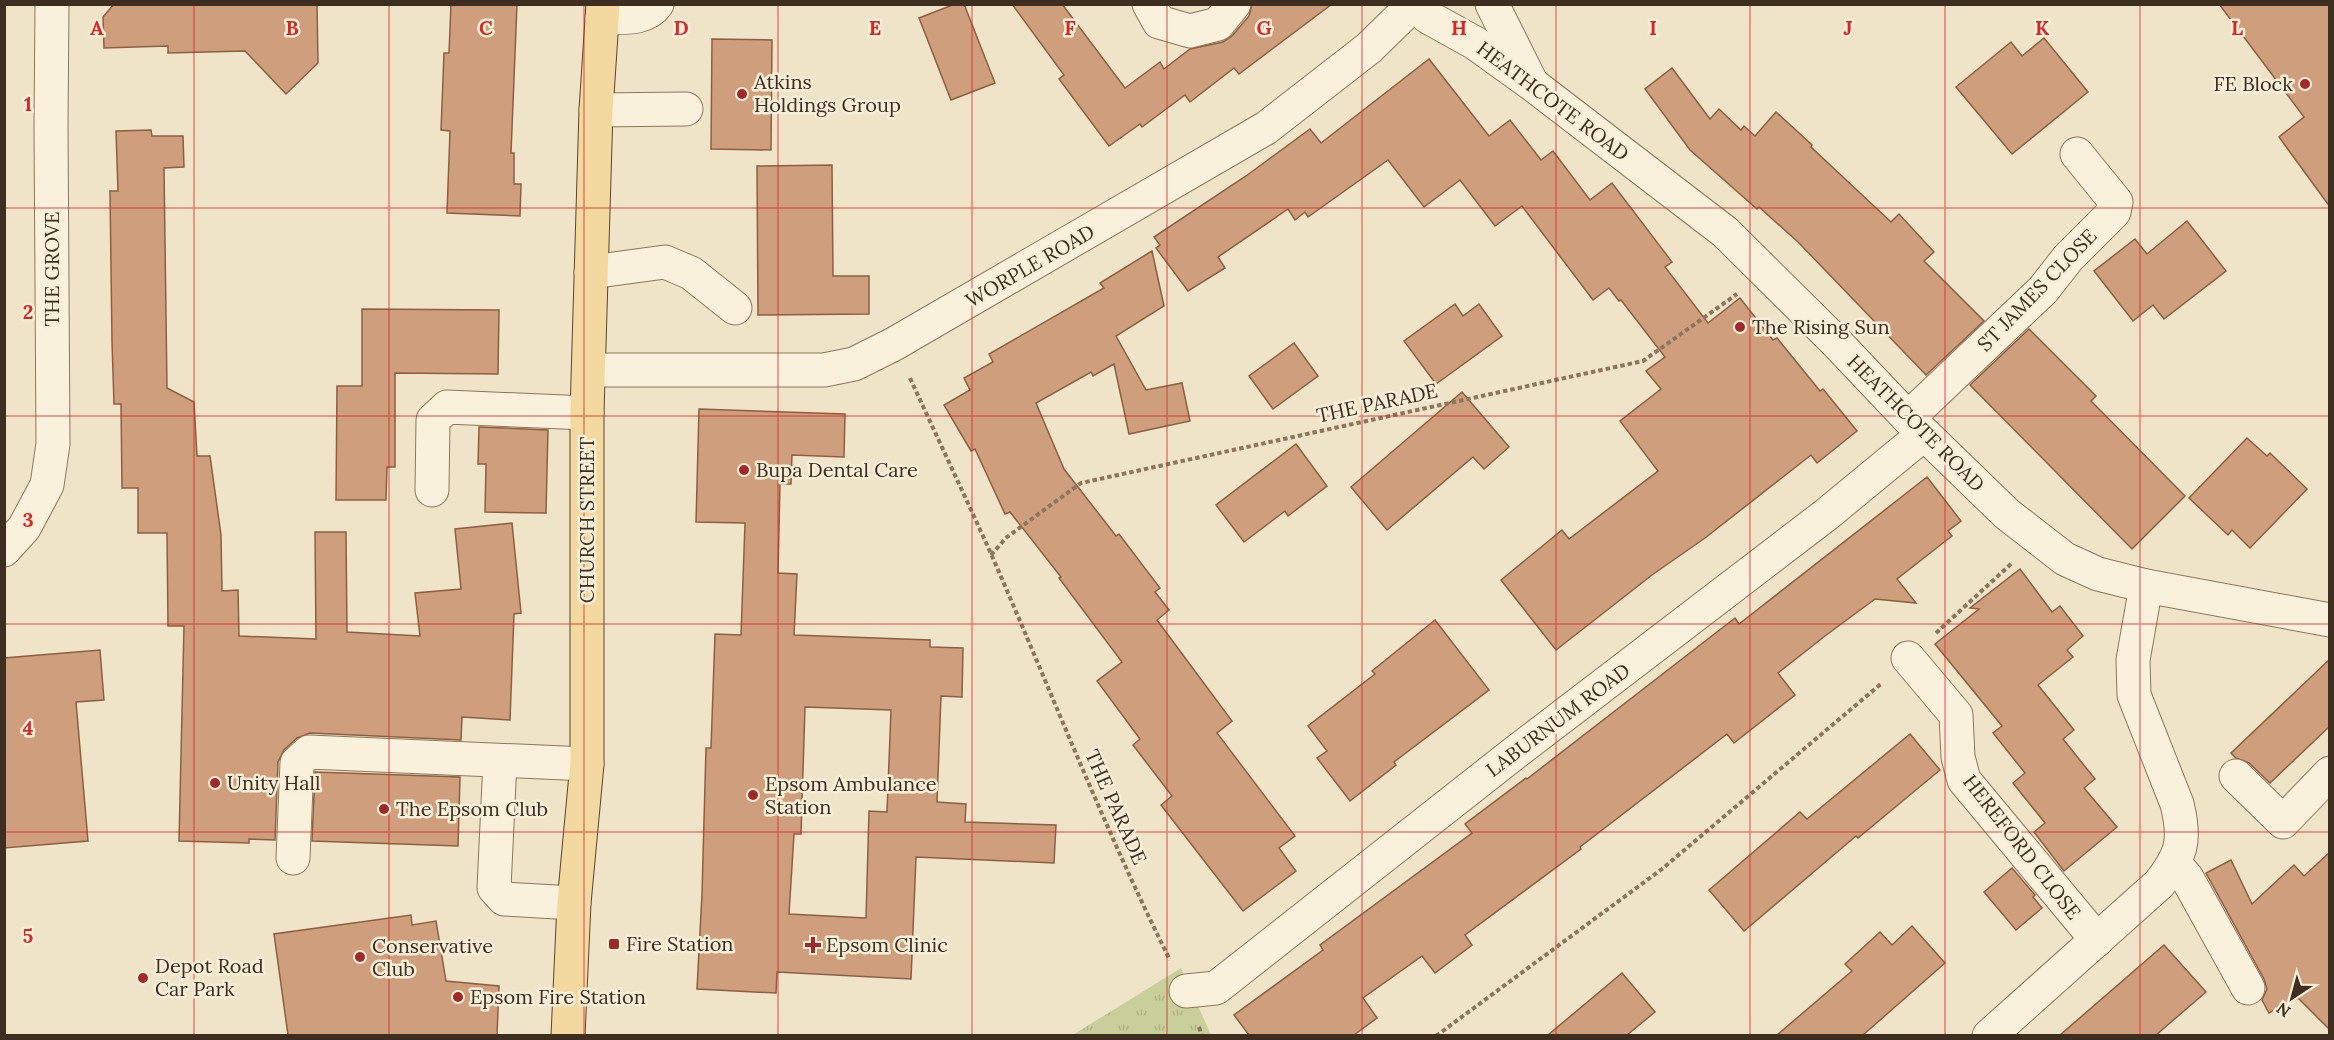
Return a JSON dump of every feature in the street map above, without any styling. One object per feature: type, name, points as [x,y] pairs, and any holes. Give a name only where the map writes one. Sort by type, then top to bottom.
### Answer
[{"type":"main road","name":"CHURCH STREET","points":[[568,1035],[574,903],[587,764],[587,413],[596,110],[603,11]]},
{"type":"street","name":"THE GROVE","points":[[14,539],[47,485],[53,444],[52,4]]},
{"type":"street","points":[[603,11],[639,16],[649,13],[657,4]]},
{"type":"street","points":[[1149,4],[1160,21],[1190,31],[1218,24],[1234,4]]},
{"type":"street","name":"HEATHCOTE ROAD","points":[[1415,4],[1428,17],[1475,43],[1532,84],[1725,232],[1916,426],[2007,514],[2065,559],[2098,574],[2146,586],[2330,620]]},
{"type":"street","name":"WORPLE ROAD","points":[[589,370],[824,370],[854,364],[894,344],[1266,128],[1369,48],[1415,4]]},
{"type":"street","points":[[1492,4],[1532,84]]},
{"type":"street","points":[[596,110],[686,108]]},
{"type":"street","name":"ST JAMES CLOSE","points":[[1916,426],[2043,290],[2068,258],[2114,212],[2116,202],[2077,154]]},
{"type":"street","points":[[591,272],[665,262],[691,273],[735,308]]},
{"type":"street","points":[[432,490],[433,420],[447,407],[587,413]]},
{"type":"street","name":"LABURNUM ROAD","points":[[1186,991],[1216,988],[1512,754],[1827,514],[1916,426]]},
{"type":"street","points":[[1989,1035],[2159,884],[2175,864],[2182,844],[2182,823],[2177,804],[2134,695],[2133,660],[2146,586]]},
{"type":"street","name":"HEREFORD CLOSE","points":[[1908,658],[1956,716],[1958,757],[1964,780],[2097,940]]},
{"type":"street","points":[[293,858],[297,763],[309,752],[587,764]]},
{"type":"street","points":[[500,761],[494,888],[504,899],[574,903]]},
{"type":"street","points":[[2236,776],[2283,822],[2330,773]]},
{"type":"street","points":[[2175,864],[2187,878],[2248,988]]},
{"type":"path","name":"THE PARADE","points":[[991,555],[1007,537],[1081,483],[1643,361],[1743,290],[1769,275]]},
{"type":"path","name":"THE PARADE","points":[[894,344],[991,555],[1070,743],[1149,918],[1186,991],[1202,1035]]},
{"type":"path","points":[[1436,1035],[1662,869],[1868,696],[2014,562],[2036,538]]},
{"type":"green space","points":[[1181,968],[1211,1035],[1071,1036]]},
{"type":"building","points":[[114,4],[317,4],[318,63],[286,94],[245,51],[168,53],[168,46],[104,48],[103,17]]},
{"type":"building","points":[[451,4],[517,4],[511,153],[514,153],[514,184],[521,184],[520,216],[447,213],[450,131],[441,130],[444,53],[449,53]]},
{"type":"building","points":[[955,4],[964,4],[995,83],[951,100],[919,18]]},
{"type":"building","points":[[1012,4],[1062,4],[1125,88],[1160,62],[1164,69],[1190,49],[1223,42],[1232,36],[1249,16],[1252,4],[1332,4],[1239,74],[1234,68],[1190,102],[1185,95],[1142,127],[1140,124],[1109,146],[1059,79],[1064,75]]},
{"type":"building","name":"FE Block","points":[[2219,4],[2330,4],[2330,207],[2279,137],[2304,117]]},
{"type":"building","points":[[2044,38],[2088,92],[2012,154],[1956,87],[2011,42],[2022,56]]},
{"type":"building","name":"Atkins Holdings Group","points":[[712,39],[772,40],[771,150],[711,149]]},
{"type":"building","points":[[1429,59],[1489,136],[1510,120],[1541,160],[1553,151],[1590,200],[1612,183],[1672,262],[1665,267],[1708,323],[1740,298],[1773,340],[1777,338],[1820,391],[1823,389],[1857,431],[1817,463],[1811,455],[1556,650],[1501,580],[1562,530],[1569,539],[1658,471],[1620,421],[1661,389],[1646,371],[1665,357],[1621,300],[1619,301],[1609,288],[1593,300],[1522,206],[1495,226],[1460,180],[1424,207],[1388,160],[1308,217],[1305,212],[1295,220],[1288,209],[1218,257],[1225,268],[1188,291],[1156,248],[1160,245],[1154,237],[1246,176],[1310,129],[1321,143]]},
{"type":"building","points":[[1672,68],[1710,119],[1719,109],[1741,130],[1744,126],[1755,136],[1776,112],[1891,222],[1899,214],[1934,252],[1924,261],[1984,321],[1926,375],[1799,243],[1690,150],[1645,89]]},
{"type":"building","points":[[151,130],[152,136],[183,136],[184,167],[164,168],[167,388],[194,402],[197,456],[210,456],[221,535],[222,591],[238,590],[239,636],[316,639],[315,532],[346,532],[347,632],[420,636],[415,593],[461,589],[455,529],[512,523],[521,613],[514,614],[510,720],[462,717],[461,740],[310,733],[297,738],[284,750],[278,762],[275,840],[249,839],[249,843],[179,841],[184,626],[168,626],[167,533],[138,533],[138,488],[122,488],[121,404],[114,404],[110,191],[118,191],[116,131]]},
{"type":"building","points":[[832,165],[833,276],[869,276],[869,314],[758,315],[757,166]]},
{"type":"building","points":[[2187,221],[2226,271],[2164,319],[2153,305],[2133,321],[2094,271],[2135,239],[2147,254]]},
{"type":"building","points":[[1152,251],[1164,306],[1116,336],[1146,390],[1182,383],[1190,421],[1129,434],[1114,364],[1093,376],[1091,372],[1036,403],[1064,469],[1116,536],[1119,534],[1160,588],[1155,592],[1169,610],[1157,620],[1232,721],[1217,733],[1295,836],[1279,848],[1296,871],[1243,911],[1161,805],[1172,796],[1133,745],[1140,739],[1097,681],[1122,662],[1059,578],[1061,577],[1010,512],[1005,514],[975,449],[971,451],[944,405],[970,390],[964,378],[993,362],[989,354],[1104,288],[1100,283]]},
{"type":"building","points":[[1455,304],[1463,316],[1479,304],[1502,336],[1436,384],[1404,341]]},
{"type":"building","points":[[362,309],[499,310],[498,374],[395,373],[395,467],[387,467],[386,500],[336,500],[337,386],[362,386]]},
{"type":"building","points":[[2029,329],[2096,396],[2091,401],[2185,496],[2132,549],[1970,385]]},
{"type":"building","points":[[1294,343],[1318,376],[1273,409],[1249,376]]},
{"type":"building","points":[[1462,392],[1509,447],[1484,469],[1473,457],[1387,530],[1351,487]]},
{"type":"building","points":[[699,409],[845,414],[844,457],[792,455],[791,484],[780,484],[778,573],[797,574],[794,635],[930,640],[930,647],[963,648],[962,697],[941,696],[937,802],[966,804],[965,822],[1056,825],[1054,863],[916,857],[911,979],[777,972],[776,993],[697,989],[706,748],[711,748],[715,634],[741,635],[745,523],[696,522]],"holes":[[[805,707],[891,710],[887,812],[869,811],[866,918],[789,914],[794,834],[801,834]]]},
{"type":"building","points":[[479,427],[548,430],[546,513],[485,512],[486,464],[478,464]]},
{"type":"building","points":[[2247,438],[2267,456],[2270,453],[2307,489],[2250,548],[2232,530],[2228,535],[2189,498]]},
{"type":"building","points":[[1296,444],[1327,486],[1288,516],[1285,511],[1244,542],[1216,505]]},
{"type":"building","points":[[1927,477],[1961,521],[1948,531],[1952,536],[1897,579],[1916,603],[1875,599],[1825,636],[1778,673],[1795,695],[1734,743],[1727,734],[1580,847],[1581,849],[1465,935],[1472,945],[1435,973],[1422,956],[1363,998],[1377,1018],[1354,1035],[1249,1035],[1234,1015],[1323,950],[1320,945],[1472,833],[1465,824],[1527,779],[1735,618],[1739,624]]},
{"type":"building","points":[[2020,569],[2052,612],[2060,606],[2083,636],[2067,650],[2073,657],[2038,685],[2074,730],[2063,739],[2095,779],[2084,788],[2117,827],[2064,871],[2034,832],[2045,823],[2013,783],[2025,773],[1993,733],[2002,726],[1935,644],[1979,609],[1970,608]]},
{"type":"building","points":[[1435,620],[1489,690],[1394,762],[1396,765],[1350,801],[1317,758],[1327,751],[1308,726],[1375,674],[1372,671]]},
{"type":"building","points":[[100,650],[104,700],[76,702],[88,841],[4,848],[4,658]]},
{"type":"building","points":[[2330,659],[2330,726],[2270,783],[2249,763],[2236,758],[2231,753]]},
{"type":"building","points":[[1910,734],[1940,770],[1858,838],[1856,836],[1744,931],[1709,890],[1800,812],[1807,819]]},
{"type":"building","name":"The Epsom Club","points":[[315,772],[460,777],[458,846],[312,841]]},
{"type":"building","points":[[2330,852],[2330,1030],[2298,998],[2269,1013],[2262,1000],[2267,989],[2264,979],[2206,873],[2231,860],[2252,904],[2294,865],[2304,876]]},
{"type":"building","points":[[2012,868],[2035,895],[2033,897],[2042,908],[2016,930],[1984,892]]},
{"type":"building","name":"Conservative Club","points":[[411,915],[412,925],[436,921],[446,981],[499,986],[497,1035],[288,1035],[274,934]]},
{"type":"building","points":[[1912,926],[1945,963],[1863,1035],[1777,1035],[1852,971],[1845,964],[1880,932],[1892,945]]},
{"type":"building","points":[[2164,945],[2206,992],[2156,1035],[2060,1035]]},
{"type":"building","points":[[1622,973],[1655,1012],[1627,1035],[1548,1035]]},
{"type":"place","name":"FE Block","points":[[2305,84]]},
{"type":"place","name":"Atkins Holdings Group","points":[[742,94]]},
{"type":"place","name":"The Rising Sun","points":[[1740,327]]},
{"type":"place","name":"Bupa Dental Care","points":[[744,470]]},
{"type":"place","name":"Unity Hall","points":[[215,783]]},
{"type":"place","name":"Epsom Ambulance Station","points":[[753,795]]},
{"type":"place","name":"The Epsom Club","points":[[384,809]]},
{"type":"place","name":"Fire Station","points":[[614,944]]},
{"type":"place","name":"Epsom Clinic","points":[[813,945]]},
{"type":"place","name":"Conservative Club","points":[[360,957]]},
{"type":"place","name":"Depot Road Car Park","points":[[143,978]]},
{"type":"place","name":"Epsom Fire Station","points":[[458,997]]}]
